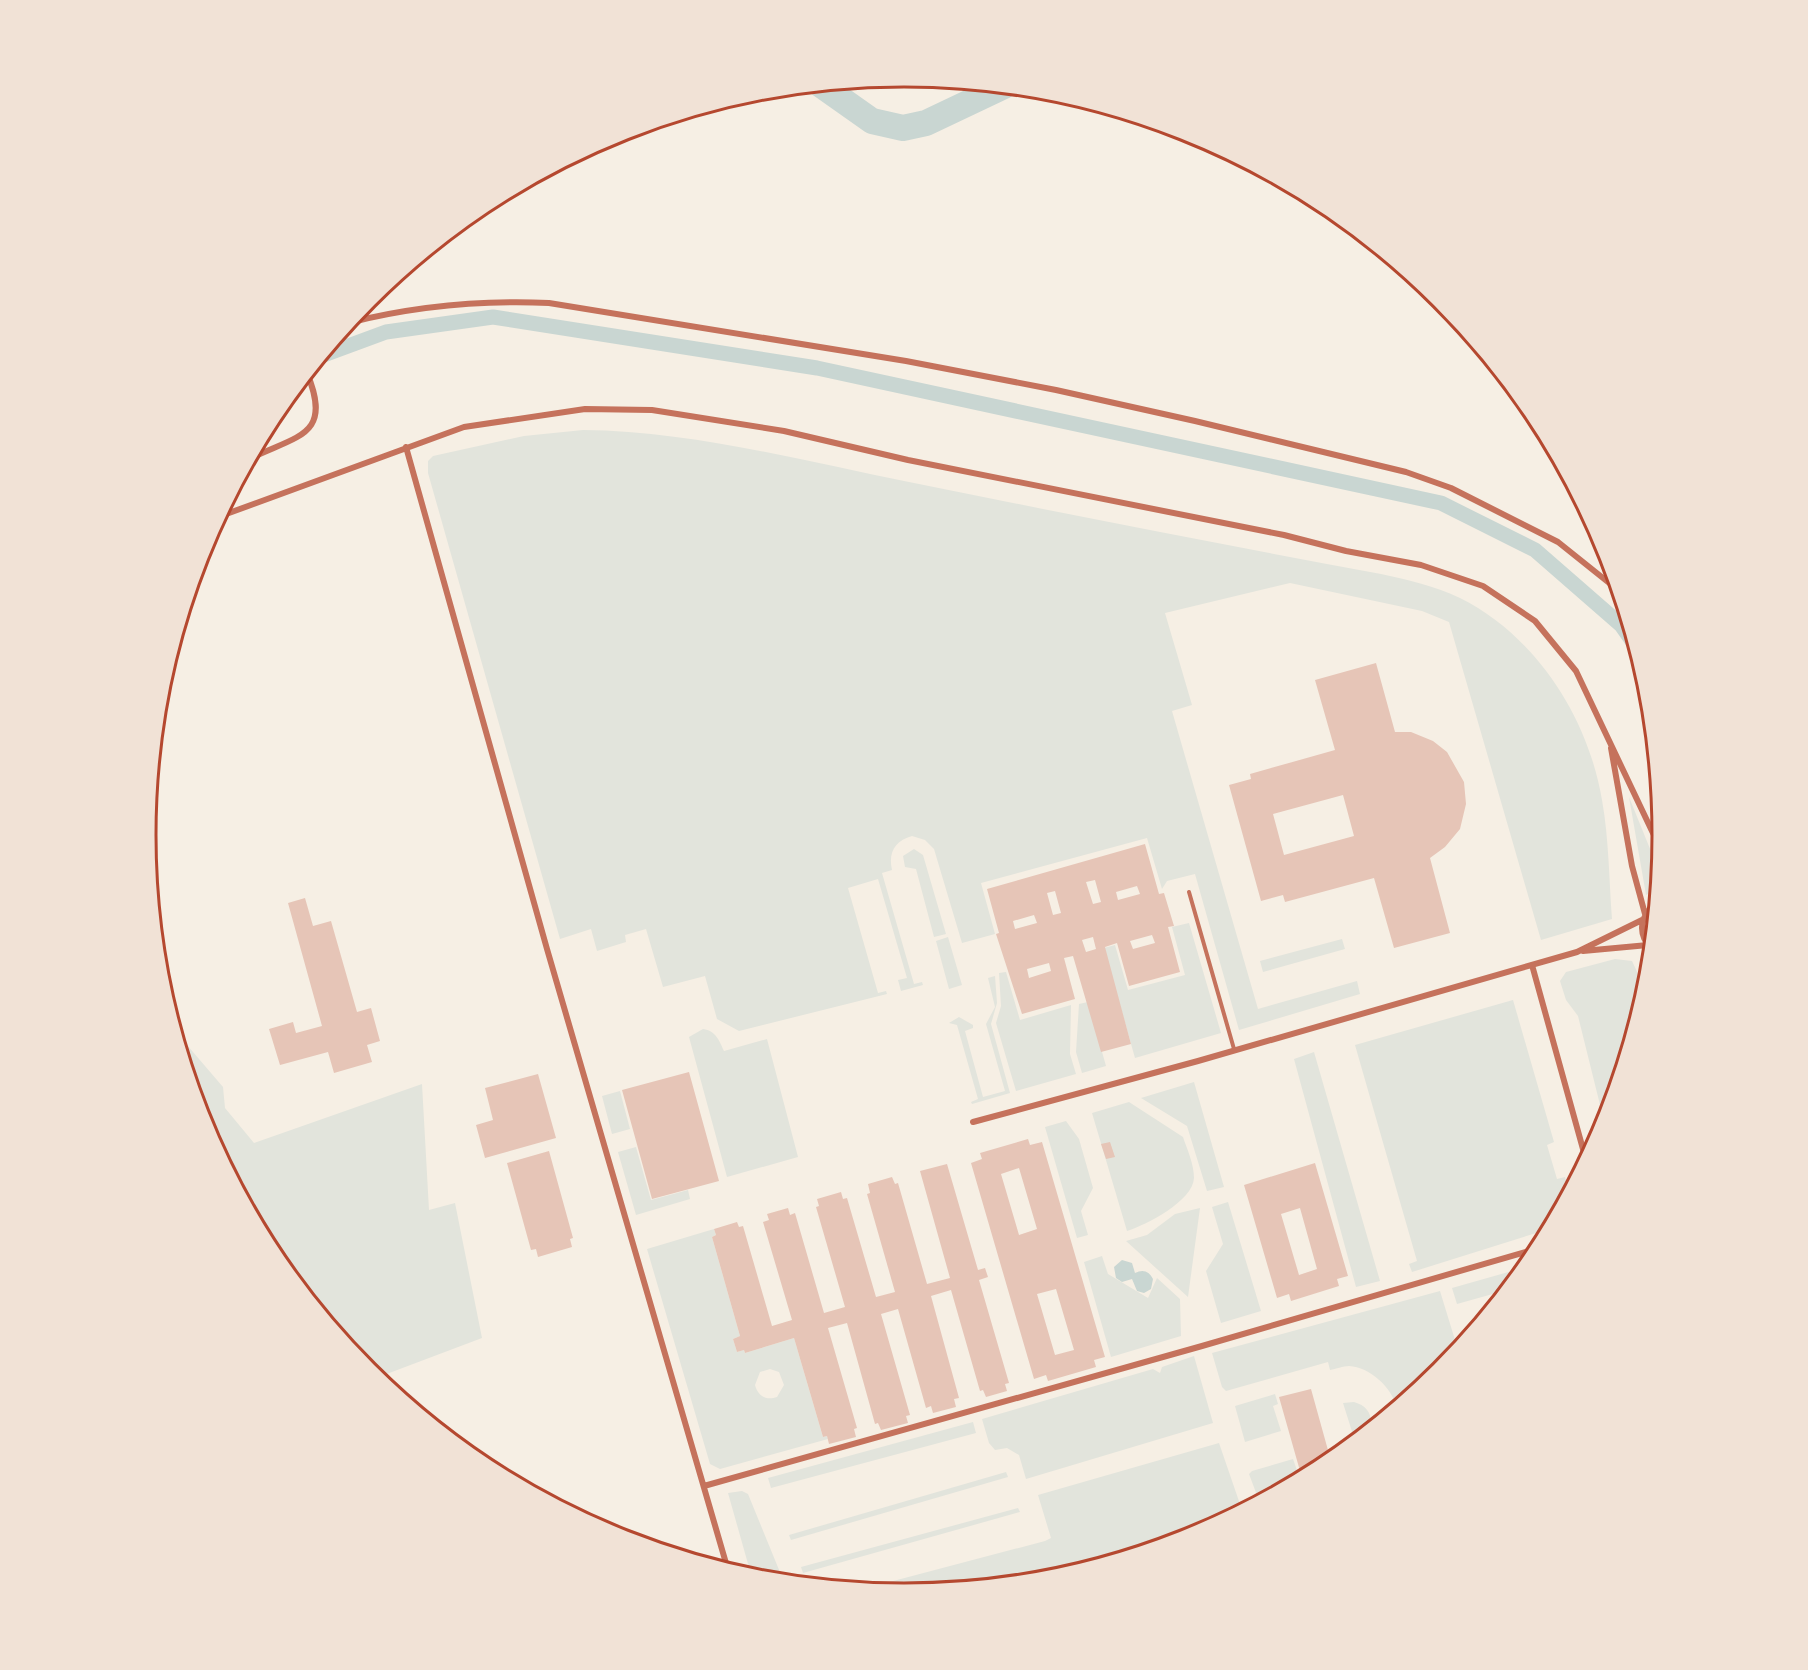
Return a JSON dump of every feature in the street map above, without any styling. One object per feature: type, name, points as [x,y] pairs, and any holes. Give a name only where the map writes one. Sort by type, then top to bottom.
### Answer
[{"type":"street","points":[[362,320],[441,304],[498,301],[549,303],[906,361],[1056,390],[1406,472],[1433,482],[1558,542],[1607,581]]},
{"type":"street","points":[[261,453],[310,429],[317,416],[316,395],[310,381]]},
{"type":"street","points":[[230,512],[464,427],[585,409],[652,410],[784,431],[908,460],[1284,535],[1346,552],[1421,565],[1483,586],[1535,621],[1576,671],[1652,830]]},
{"type":"street","points":[[406,447],[596,1119],[726,1562]]},
{"type":"street","points":[[1609,738],[1632,866],[1644,917],[1642,934],[1645,939]]},
{"type":"street","points":[[973,1122],[1577,952],[1648,913]]},
{"type":"street","points":[[1577,952],[1644,947]]},
{"type":"street","points":[[1533,965],[1583,1148]]},
{"type":"street","points":[[704,1486],[1213,1343],[1525,1252]]},
{"type":"lane","points":[[1189,892],[1234,1049]]},
{"type":"shaded area","points":[[583,430],[706,441],[1086,518],[1381,574],[1431,587],[1460,598],[1487,614],[1535,657],[1554,682],[1585,739],[1602,800],[1612,919],[1541,940],[1449,622],[1422,611],[1290,583],[1165,613],[1192,705],[1172,711],[1258,1009],[1357,981],[1360,994],[1239,1030],[1195,874],[1167,881],[1162,889],[1147,838],[981,883],[995,934],[962,943],[934,849],[925,840],[912,836],[897,844],[891,858],[892,870],[882,873],[914,984],[922,982],[923,985],[901,991],[898,980],[907,978],[878,879],[848,888],[878,993],[886,991],[887,994],[739,1031],[717,1019],[705,976],[663,987],[646,929],[625,935],[626,942],[597,951],[591,929],[560,939],[428,473],[428,461],[433,456],[524,436]]},
{"type":"shaded area","points":[[1629,797],[1651,852],[1649,893],[1646,895]]},
{"type":"shaded area","points":[[914,849],[923,855],[946,934],[934,937],[916,869],[905,867],[903,856]]},
{"type":"shaded area","points":[[1189,923],[1221,1033],[1135,1058],[1104,948],[1115,945],[1128,990],[1185,975],[1172,927]]},
{"type":"shaded area","points":[[948,937],[962,985],[949,989],[936,941]]},
{"type":"shaded area","points":[[1342,939],[1345,949],[1263,972],[1260,961]]},
{"type":"shaded area","points":[[1615,959],[1632,961],[1639,976],[1627,1029],[1600,1106],[1578,1016],[1566,1000],[1560,981],[1566,972]]},
{"type":"shaded area","points":[[1006,972],[1020,1020],[1071,1005],[1070,1054],[1076,1074],[1016,1091],[996,1023],[1001,1006],[999,973]]},
{"type":"shaded area","points":[[995,976],[997,1003],[991,1024],[1010,1093],[972,1104],[971,1102],[978,1099],[957,1025],[949,1023],[959,1017],[973,1025],[973,1028],[965,1031],[983,1097],[1005,1091],[986,1024],[995,1007],[988,978]]},
{"type":"shaded area","points":[[1513,1000],[1554,1142],[1547,1145],[1557,1179],[1565,1177],[1566,1182],[1537,1233],[1412,1272],[1409,1264],[1417,1261],[1355,1045]]},
{"type":"shaded area","points":[[1088,1002],[1106,1066],[1082,1073],[1076,1052],[1079,1004]]},
{"type":"shaded area","points":[[703,1029],[714,1034],[724,1051],[767,1039],[798,1157],[727,1177],[689,1037]]},
{"type":"shaded area","points":[[186,1044],[223,1087],[225,1108],[254,1143],[422,1084],[429,1210],[455,1203],[482,1338],[386,1374],[375,1364],[311,1290],[282,1251],[256,1209],[213,1121]]},
{"type":"shaded area","points":[[1314,1052],[1380,1281],[1356,1287],[1294,1059]]},
{"type":"shaded area","points":[[1194,1082],[1224,1187],[1207,1191],[1187,1126],[1141,1098]]},
{"type":"shaded area","points":[[620,1091],[630,1129],[612,1134],[602,1096]]},
{"type":"shaded area","points":[[1129,1102],[1183,1137],[1192,1162],[1194,1178],[1192,1187],[1186,1195],[1167,1211],[1127,1231],[1092,1113]]},
{"type":"shaded area","points":[[1066,1121],[1079,1139],[1093,1188],[1081,1211],[1088,1235],[1077,1238],[1045,1127]]},
{"type":"shaded area","points":[[636,1147],[651,1200],[688,1190],[690,1199],[636,1215],[618,1152]]},
{"type":"shaded area","points":[[1228,1202],[1261,1311],[1221,1323],[1206,1271],[1223,1244],[1212,1207]]},
{"type":"shaded area","points":[[1200,1208],[1188,1297],[1126,1241],[1147,1235],[1175,1214]]},
{"type":"shaded area","points":[[714,1229],[716,1235],[712,1237],[740,1336],[733,1339],[737,1352],[744,1350],[745,1353],[794,1338],[823,1437],[827,1436],[828,1439],[720,1469],[710,1464],[647,1249]],"holes":[[[770,1369],[779,1372],[784,1385],[777,1397],[763,1397],[755,1385],[760,1372]]]},
{"type":"shaded area","points":[[1102,1256],[1108,1274],[1148,1298],[1157,1278],[1180,1299],[1181,1336],[1111,1357],[1084,1262]]},
{"type":"shaded area","points":[[1122,1260],[1132,1263],[1135,1273],[1143,1271],[1150,1274],[1153,1279],[1151,1289],[1144,1293],[1137,1291],[1132,1279],[1122,1282],[1116,1278],[1114,1267]]},
{"type":"shaded area","points":[[1511,1271],[1494,1294],[1457,1304],[1452,1288]]},
{"type":"shaded area","points":[[1440,1291],[1455,1340],[1433,1364],[1394,1400],[1385,1386],[1372,1374],[1349,1366],[1330,1370],[1328,1362],[1226,1391],[1222,1387],[1212,1353]]},
{"type":"shaded area","points":[[1194,1356],[1213,1423],[1026,1479],[1019,1455],[1007,1448],[995,1450],[989,1443],[982,1419],[1153,1369],[1160,1373],[1162,1367]]},
{"type":"shaded area","points":[[1275,1394],[1278,1404],[1273,1406],[1281,1431],[1245,1442],[1235,1406]]},
{"type":"shaded area","points":[[1343,1403],[1359,1404],[1366,1409],[1371,1418],[1352,1433]]},
{"type":"shaded area","points":[[973,1422],[976,1433],[771,1488],[768,1478]]},
{"type":"shaded area","points":[[1219,1443],[1240,1503],[1190,1526],[1144,1543],[1098,1558],[1050,1569],[1002,1577],[888,1582],[1051,1538],[1038,1495]]},
{"type":"shaded area","points":[[1293,1459],[1297,1471],[1257,1494],[1249,1474],[1252,1471]]},
{"type":"shaded area","points":[[1006,1472],[1008,1477],[791,1540],[789,1535]]},
{"type":"shaded area","points":[[742,1491],[748,1494],[780,1573],[749,1567],[728,1493]]},
{"type":"shaded area","points":[[1018,1508],[1020,1512],[803,1573],[801,1567]]},
{"type":"building","points":[[1376,663],[1395,732],[1411,732],[1433,741],[1447,752],[1464,782],[1466,804],[1460,829],[1445,847],[1430,858],[1450,933],[1394,948],[1374,878],[1285,902],[1283,895],[1261,901],[1229,785],[1251,779],[1250,774],[1335,750],[1315,680]],"holes":[[[1343,795],[1354,836],[1284,855],[1273,814]]]},
{"type":"building","points":[[1145,844],[1159,894],[1164,893],[1174,926],[1168,927],[1180,972],[1129,986],[1117,943],[1105,947],[1131,1044],[1101,1052],[1073,956],[1064,958],[1075,999],[1022,1014],[996,934],[999,933],[987,889]],"holes":[[[1095,880],[1101,902],[1093,904],[1086,882]],[[1137,886],[1140,894],[1118,900],[1116,892]],[[1055,891],[1061,913],[1053,915],[1047,893]],[[1034,915],[1037,923],[1015,929],[1013,921]],[[1152,935],[1155,943],[1133,949],[1130,941]],[[1093,937],[1096,949],[1086,952],[1082,940]],[[1049,963],[1051,971],[1029,978],[1027,969]]]},
{"type":"building","points":[[305,898],[313,926],[331,921],[357,1012],[371,1008],[380,1041],[367,1045],[372,1062],[334,1073],[328,1052],[280,1065],[269,1029],[293,1022],[296,1033],[322,1026],[288,903]]},
{"type":"building","points":[[689,1072],[719,1181],[652,1199],[622,1090]]},
{"type":"building","points":[[538,1074],[556,1138],[485,1158],[476,1125],[493,1120],[485,1088]]},
{"type":"building","points":[[1028,1139],[1030,1145],[1042,1142],[1105,1357],[1094,1360],[1096,1367],[1048,1381],[1046,1375],[1034,1379],[971,1163],[982,1159],[980,1153]],"holes":[[[1019,1168],[1037,1229],[1019,1235],[1001,1174]],[[1056,1289],[1074,1350],[1055,1355],[1037,1294]]]},
{"type":"building","points":[[1110,1142],[1115,1157],[1106,1159],[1101,1144]]},
{"type":"building","points":[[549,1151],[573,1238],[570,1239],[572,1247],[538,1257],[536,1249],[531,1250],[507,1163]]},
{"type":"building","points":[[1315,1163],[1348,1276],[1337,1279],[1339,1286],[1291,1301],[1289,1294],[1277,1298],[1244,1185]],"holes":[[[1300,1208],[1317,1269],[1299,1275],[1281,1214]]]},
{"type":"building","points":[[947,1164],[978,1270],[985,1268],[988,1277],[979,1280],[1009,1383],[1005,1384],[1007,1391],[986,1397],[983,1390],[980,1391],[951,1290],[931,1296],[959,1398],[954,1399],[956,1407],[933,1413],[931,1406],[926,1408],[898,1309],[881,1314],[910,1415],[906,1416],[908,1423],[881,1430],[878,1423],[875,1424],[847,1323],[828,1328],[857,1428],[854,1429],[856,1437],[829,1444],[827,1436],[823,1437],[794,1338],[745,1353],[744,1350],[737,1352],[733,1339],[740,1336],[712,1237],[716,1235],[714,1229],[737,1222],[739,1227],[743,1226],[772,1326],[792,1320],[763,1222],[769,1220],[767,1214],[788,1208],[790,1215],[795,1213],[824,1313],[845,1307],[816,1207],[819,1206],[817,1199],[841,1192],[843,1199],[847,1198],[876,1297],[895,1292],[867,1194],[870,1193],[868,1184],[892,1177],[895,1184],[898,1183],[927,1284],[950,1278],[920,1171]]},
{"type":"building","points":[[1311,1389],[1328,1451],[1300,1470],[1279,1397]]},
{"type":"waterway","points":[[830,91],[872,121],[903,128],[926,123],[991,92]]},
{"type":"waterway","points":[[335,351],[386,332],[493,317],[817,368],[1441,503],[1535,550],[1622,627]]}]
